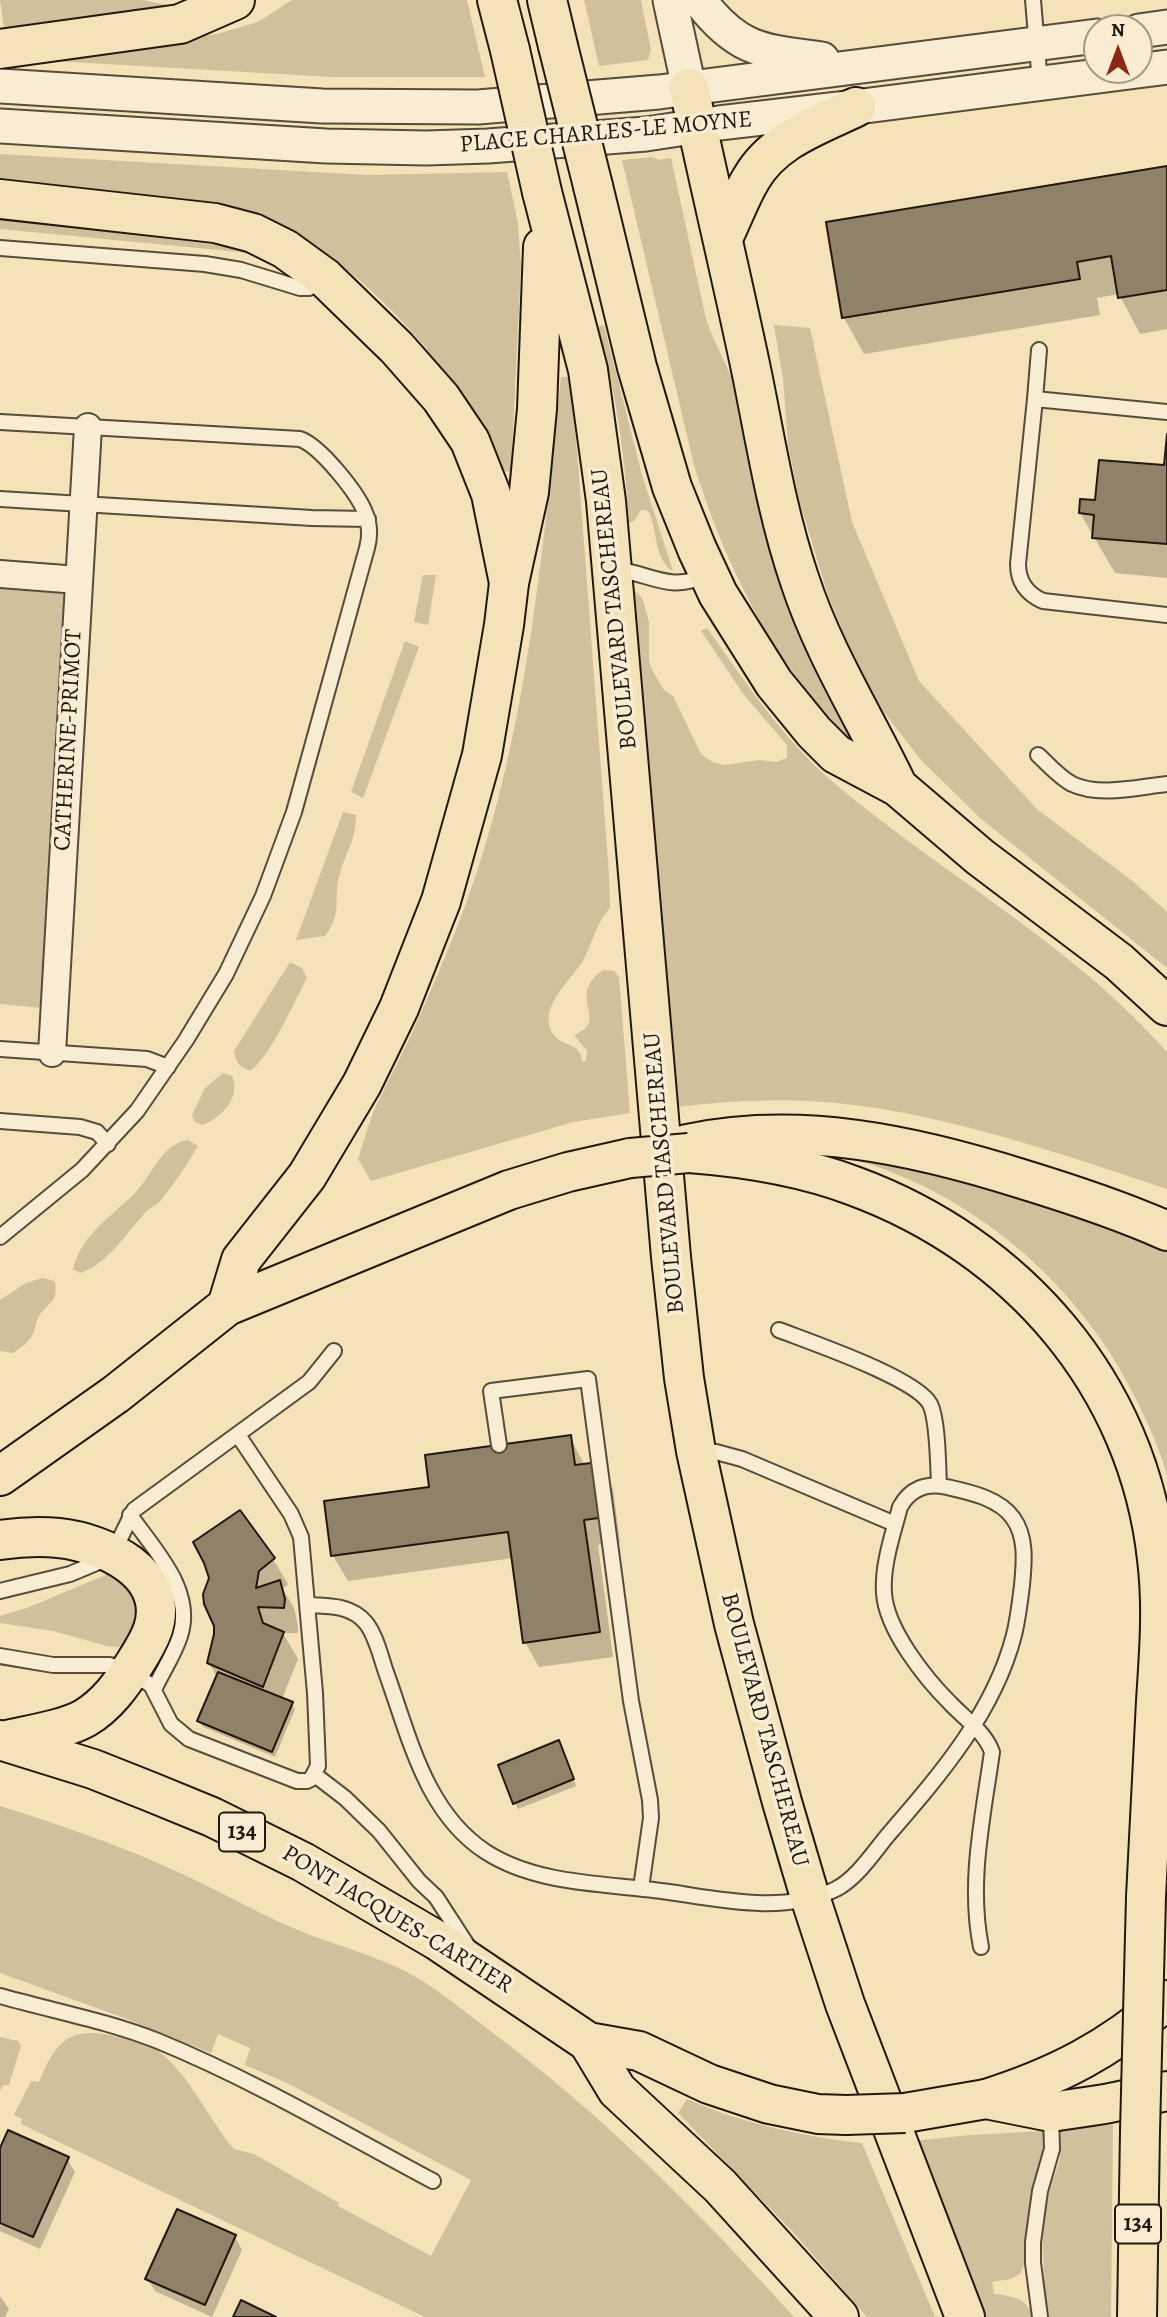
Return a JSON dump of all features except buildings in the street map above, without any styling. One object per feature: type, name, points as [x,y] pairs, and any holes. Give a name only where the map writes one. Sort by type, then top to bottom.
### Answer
[{"type":"main road","name":"BOULEVARD TASCHEREAU","points":[[497,0],[542,192],[588,370],[613,569],[671,1257],[684,1378],[696,1451],[734,1624],[810,1897],[867,2065],[965,2317]]},
{"type":"main road","points":[[547,0],[652,423],[682,514],[708,573],[738,627],[774,683],[814,732],[836,754],[898,787],[980,858],[1111,956],[1167,1006]]},
{"type":"main road","points":[[0,49],[180,24],[229,1]]},
{"type":"main road","points":[[689,88],[770,466],[799,578],[839,676],[872,732],[898,787]]},
{"type":"main road","points":[[723,238],[752,177],[763,161],[794,136],[856,107]]},
{"type":"main road","points":[[227,1306],[241,1260],[300,1186],[344,1118],[380,1048],[422,950],[453,863],[482,755],[497,673],[509,583],[529,492],[542,301],[542,192]]},
{"type":"main road","points":[[0,199],[232,226],[285,249],[325,278],[397,348],[441,398],[470,441],[491,494],[509,583]]},
{"type":"main road","points":[[0,1476],[116,1394],[227,1306],[498,1194],[568,1172],[688,1148],[709,1139],[778,1134],[895,1145],[979,1165],[1053,1188],[1167,1231]]},
{"type":"main road","points":[[688,1148],[833,1179],[895,1202],[931,1221],[972,1246],[1020,1286],[1050,1318],[1091,1372],[1115,1414],[1139,1472],[1150,1512],[1157,1558],[1160,1637],[1146,1897]]},
{"type":"main road","points":[[0,1540],[27,1537],[61,1538],[86,1543],[113,1553],[143,1576],[155,1602],[156,1612],[141,1681],[80,1720],[1,1741]]},
{"type":"main road","name":"PONT JACQUES-CARTIER","points":[[1,1741],[93,1769],[222,1822],[330,1876],[483,1969],[588,2042]]},
{"type":"main road","points":[[1146,1897],[1167,1840]]},
{"type":"main road","name":"134","points":[[1137,2317],[1146,1897]]},
{"type":"main road","points":[[588,2042],[639,2051],[709,2084],[769,2104],[806,2112],[845,2115],[905,2113],[986,2099],[1043,2079],[1100,2051],[1127,2034],[1167,2000]]},
{"type":"main road","points":[[588,2042],[617,2090],[688,2154],[734,2201],[839,2317]]},
{"type":"main road","points":[[986,2099],[1051,2112],[1167,2091]]},
{"type":"street","points":[[670,0],[689,88]]},
{"type":"street","points":[[699,0],[727,32],[754,47],[866,65]]},
{"type":"street","name":"PLACE CHARLES-LE MOYNE","points":[[0,86],[301,104],[449,108],[528,105],[689,88],[1083,38]]},
{"type":"street","name":"PLACE CHARLES-LE MOYNE","points":[[0,126],[326,146],[426,148],[563,142],[646,134],[1167,67]]},
{"type":"street","name":"CATHERINE-PRIMOT","points":[[52,1053],[88,427]]},
{"type":"street","points":[[0,574],[78,580]]},
{"type":"lane","points":[[1032,0],[1040,83]]},
{"type":"lane","points":[[0,248],[205,264],[241,270],[300,288],[317,285],[325,278]]},
{"type":"lane","points":[[1040,350],[1018,564],[1023,584],[1031,595],[1044,601],[1167,615]]},
{"type":"lane","points":[[1035,399],[1167,412]]},
{"type":"lane","points":[[0,422],[300,439],[313,446],[361,504],[368,519],[369,530],[367,548],[294,812],[279,857],[248,932],[226,974],[137,1111],[108,1144],[55,1193],[0,1237]]},
{"type":"lane","points":[[0,499],[368,519]]},
{"type":"lane","points":[[613,569],[668,582],[693,581],[708,573]]},
{"type":"lane","points":[[1038,755],[1064,779],[1076,786],[1100,790],[1167,785]]},
{"type":"lane","points":[[0,1049],[147,1059],[168,1067]]},
{"type":"lane","points":[[0,1121],[80,1127],[97,1132],[108,1144]]},
{"type":"lane","points":[[779,1330],[901,1380],[921,1393],[930,1404],[933,1417],[939,1485]]},
{"type":"lane","points":[[0,1591],[70,1574],[113,1553],[130,1515],[141,1504],[309,1382],[334,1351]]},
{"type":"lane","points":[[499,1445],[491,1391],[588,1379],[636,1738],[650,1800],[651,1818],[640,1888]]},
{"type":"lane","points":[[0,1656],[53,1665],[110,1665],[141,1681],[171,1724],[189,1738],[297,1781],[307,1781],[315,1775],[318,1766],[315,1693],[302,1545],[291,1514],[238,1436]]},
{"type":"lane","points":[[696,1451],[716,1452],[742,1459],[895,1524]]},
{"type":"lane","points":[[308,1605],[327,1605],[348,1610],[366,1624],[379,1652],[419,1766],[431,1791],[444,1812],[470,1840],[506,1863],[546,1876],[750,1902],[781,1902],[810,1897],[840,1887],[853,1876],[905,1816],[973,1727],[989,1702],[1014,1634],[1024,1569],[1024,1550],[1014,1519],[1003,1508],[986,1498],[939,1485],[914,1490],[905,1498],[895,1524],[884,1584],[888,1611],[915,1661],[937,1690],[973,1727],[983,1734],[992,1752],[976,1871],[976,1916],[981,1948]]},
{"type":"lane","points":[[130,1515],[172,1575],[183,1604],[180,1635],[141,1681]]},
{"type":"lane","points":[[315,1775],[361,1813],[436,1897],[483,1969]]},
{"type":"lane","points":[[0,1996],[96,2021],[159,2042],[278,2099],[433,2181]]},
{"type":"lane","points":[[1040,2317],[1034,2242],[1041,2191],[1052,2149],[1051,2112]]},
{"type":"shaded area","points":[[0,0],[143,0],[173,6],[5,34]]},
{"type":"shaded area","points":[[292,0],[467,0],[485,77],[332,77],[36,60],[217,34],[258,22]]},
{"type":"shaded area","points":[[584,0],[641,0],[651,50],[648,60],[599,66]]},
{"type":"shaded area","points":[[0,154],[367,175],[507,172],[518,223],[521,266],[511,472],[502,471],[457,391],[405,324],[337,262],[292,231],[0,182]]},
{"type":"shaded area","points":[[652,157],[659,160],[671,158],[706,319],[736,390],[782,587],[813,665],[853,736],[849,738],[797,678],[775,645],[737,576],[706,502],[694,465],[622,160]]},
{"type":"shaded area","points":[[0,214],[186,233],[250,250],[250,253],[0,229]]},
{"type":"shaded area","points":[[604,325],[642,475],[673,571],[660,553],[650,514],[641,510],[634,521],[629,523],[619,424],[598,326]]},
{"type":"shaded area","points":[[774,325],[810,328],[852,522],[919,681],[1038,810],[1135,883],[1167,912],[1167,968],[981,819],[920,759],[873,698],[857,668],[827,592],[800,503],[788,444],[783,379]]},
{"type":"shaded area","points":[[561,377],[569,377],[577,450],[610,908],[598,925],[585,957],[558,993],[549,1013],[549,1024],[557,1038],[579,1051],[582,1062],[586,1061],[587,1051],[574,1035],[583,1031],[589,1020],[588,987],[594,977],[603,970],[614,971],[619,977],[630,1113],[573,1122],[371,1181],[358,1159],[369,1124],[450,946],[475,879],[498,798],[524,679],[533,619]]},
{"type":"shaded area","points":[[423,575],[436,575],[428,625],[414,622]]},
{"type":"shaded area","points":[[0,586],[66,590],[43,1008],[0,1004]]},
{"type":"shaded area","points":[[636,591],[643,600],[649,622],[649,661],[652,670],[664,690],[673,696],[701,754],[712,762],[724,765],[759,760],[776,762],[787,758],[787,745],[744,695],[701,631],[707,628],[781,729],[834,783],[1090,977],[1130,1013],[1167,1052],[1167,1189],[991,1133],[899,1112],[792,1100],[676,1107],[631,593]]},
{"type":"shaded area","points":[[405,641],[419,647],[363,798],[351,792]]},
{"type":"shaded area","points":[[343,812],[356,815],[352,839],[338,882],[334,919],[325,936],[296,940]]},
{"type":"shaded area","points":[[290,962],[302,968],[307,978],[274,1041],[250,1071],[239,1064],[234,1051]]},
{"type":"shaded area","points":[[223,1073],[232,1076],[234,1084],[234,1092],[228,1106],[217,1117],[203,1125],[195,1122],[192,1115],[205,1088]]},
{"type":"shaded area","points":[[188,1140],[198,1146],[161,1200],[146,1212],[100,1262],[81,1273],[73,1270],[76,1258],[89,1237],[135,1193],[171,1147]]},
{"type":"shaded area","points":[[821,1151],[929,1165],[1142,1238],[1167,1250],[1167,1476],[1149,1426],[1115,1361],[1067,1296],[1038,1266],[974,1215],[939,1195],[883,1169]]},
{"type":"shaded area","points":[[42,1278],[55,1281],[54,1298],[37,1319],[34,1332],[25,1344],[13,1353],[0,1351],[0,1300],[26,1283]]},
{"type":"shaded area","points":[[110,1573],[120,1576],[142,1609],[126,1648],[107,1646],[53,1631],[0,1623],[0,1616],[27,1608]]},
{"type":"shaded area","points":[[0,1806],[85,1834],[148,1859],[293,1928],[374,1958],[421,1980],[531,2062],[610,2130],[723,2240],[794,2317],[425,2317],[21,2124],[22,2119],[14,2115],[31,2081],[39,2082],[49,2060],[62,2043],[79,2034],[104,2034],[139,2042],[163,2055],[186,2079],[234,2149],[254,2154],[339,2203],[338,2206],[431,2256],[471,2180],[287,2083],[245,2065],[250,2048],[218,2034],[211,2053],[0,1973]]},
{"type":"shaded area","points":[[0,2037],[18,2041],[21,2046],[9,2085],[3,2085],[0,2091]]},
{"type":"shaded area","points":[[687,2099],[773,2128],[862,2143],[935,2317],[867,2317],[793,2232],[678,2113]]},
{"type":"shaded area","points":[[1113,2125],[1111,2317],[1046,2317],[1042,2235],[1049,2192],[1060,2159],[1061,2129]]},
{"type":"shaded area","points":[[1045,2131],[1043,2160],[1033,2190],[1028,2220],[1025,2262],[1020,2274],[992,2282],[994,2294],[1023,2301],[1032,2317],[980,2317],[913,2141]]}]
